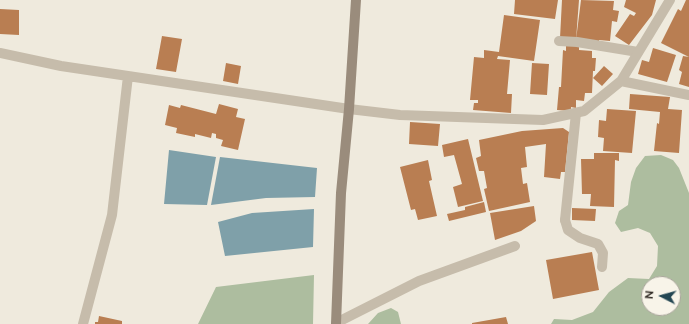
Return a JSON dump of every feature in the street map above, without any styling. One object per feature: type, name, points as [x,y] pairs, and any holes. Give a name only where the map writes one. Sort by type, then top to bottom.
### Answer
[{"type":"street","points":[[356,0],[349,109],[341,193],[336,324],[419,281],[515,246]]},
{"type":"street","points":[[0,53],[61,66],[349,109],[400,114],[543,120],[584,111],[621,80],[670,0]]},
{"type":"street","points":[[559,41],[577,42],[638,52]]},
{"type":"street","points":[[83,324],[112,215],[128,76]]},
{"type":"street","points":[[621,80],[689,95]]},
{"type":"street","points":[[576,113],[566,220],[568,230],[598,244],[603,253],[602,267]]},
{"type":"green space","points":[[661,155],[673,160],[679,168],[689,193],[689,324],[551,324],[554,319],[572,320],[593,312],[609,292],[628,278],[641,279],[641,316],[681,316],[681,276],[651,276],[657,266],[658,246],[650,233],[638,228],[621,232],[615,223],[619,211],[628,205],[631,182],[636,168],[645,156]]},
{"type":"green space","points":[[314,275],[313,324],[198,324],[216,287]]},
{"type":"green space","points":[[391,308],[398,312],[401,324],[368,324],[378,313]]},
{"type":"water","points":[[169,150],[216,157],[207,205],[164,204]]},
{"type":"water","points":[[220,157],[317,168],[315,197],[266,198],[211,205]]},
{"type":"water","points":[[314,209],[313,247],[225,256],[218,222],[252,213]]},
{"type":"building","points":[[515,0],[558,0],[555,19],[514,14]]},
{"type":"building","points":[[562,0],[579,0],[576,40],[560,38]]},
{"type":"building","points":[[581,0],[614,1],[613,10],[619,11],[617,22],[612,21],[610,41],[599,40],[599,43],[576,40]]},
{"type":"building","points":[[626,0],[656,0],[652,15],[629,45],[615,36],[630,14],[634,16],[636,13],[624,7]]},
{"type":"building","points":[[686,0],[689,0],[689,57],[661,43],[678,9],[681,11]]},
{"type":"building","points":[[0,9],[19,10],[19,35],[0,34]]},
{"type":"building","points":[[504,15],[540,20],[534,61],[498,56],[497,59],[510,60],[507,94],[512,94],[511,113],[473,110],[474,103],[478,103],[478,100],[470,100],[474,57],[484,58],[484,50],[499,52]]},
{"type":"building","points":[[162,36],[182,39],[176,72],[156,69]]},
{"type":"building","points":[[566,44],[579,45],[579,50],[592,51],[592,58],[596,58],[595,71],[593,71],[592,93],[585,93],[584,101],[576,100],[576,108],[571,107],[571,111],[557,110],[559,87],[561,87],[563,50],[566,51]]},
{"type":"building","points":[[653,48],[676,55],[667,82],[638,74],[642,60],[649,62]]},
{"type":"building","points":[[683,56],[689,57],[689,87],[679,84],[682,72],[679,70]]},
{"type":"building","points":[[226,63],[241,66],[238,84],[223,81]]},
{"type":"building","points":[[532,63],[549,64],[547,95],[530,94]]},
{"type":"building","points":[[604,66],[613,74],[602,86],[593,78]]},
{"type":"building","points":[[630,94],[670,97],[668,109],[682,110],[679,153],[654,151],[657,123],[659,124],[660,112],[629,109]]},
{"type":"building","points":[[219,104],[238,109],[236,117],[245,119],[238,150],[221,146],[223,140],[216,138],[216,134],[212,133],[211,138],[195,134],[195,137],[176,133],[177,128],[165,125],[169,105],[180,108],[181,105],[216,114]]},
{"type":"building","points":[[607,109],[636,111],[632,153],[603,151],[604,138],[598,137],[599,120],[606,121]]},
{"type":"building","points":[[410,122],[440,124],[438,146],[409,144]]},
{"type":"building","points":[[563,128],[569,132],[565,172],[561,172],[560,179],[544,177],[546,144],[525,147],[527,167],[521,168],[523,184],[527,183],[530,202],[489,211],[484,189],[487,188],[484,171],[479,171],[476,158],[481,156],[479,140],[522,131]]},
{"type":"building","points":[[468,139],[483,201],[458,207],[453,187],[462,184],[454,155],[444,157],[442,145]]},
{"type":"building","points":[[594,153],[619,153],[619,161],[615,160],[614,207],[590,206],[591,194],[582,194],[581,159],[594,159]]},
{"type":"building","points":[[428,160],[432,180],[429,181],[437,216],[418,220],[415,209],[411,210],[400,167]]},
{"type":"building","points":[[484,202],[486,212],[449,221],[447,214],[465,210],[465,207]]},
{"type":"building","points":[[534,206],[536,221],[521,231],[495,240],[490,213]]},
{"type":"building","points":[[572,208],[596,209],[595,221],[572,220]]},
{"type":"building","points":[[592,252],[599,290],[553,299],[546,260]]},
{"type":"building","points":[[99,316],[122,321],[122,324],[95,324],[95,322],[98,322]]},
{"type":"building","points":[[506,317],[508,324],[472,324],[472,323]]}]
